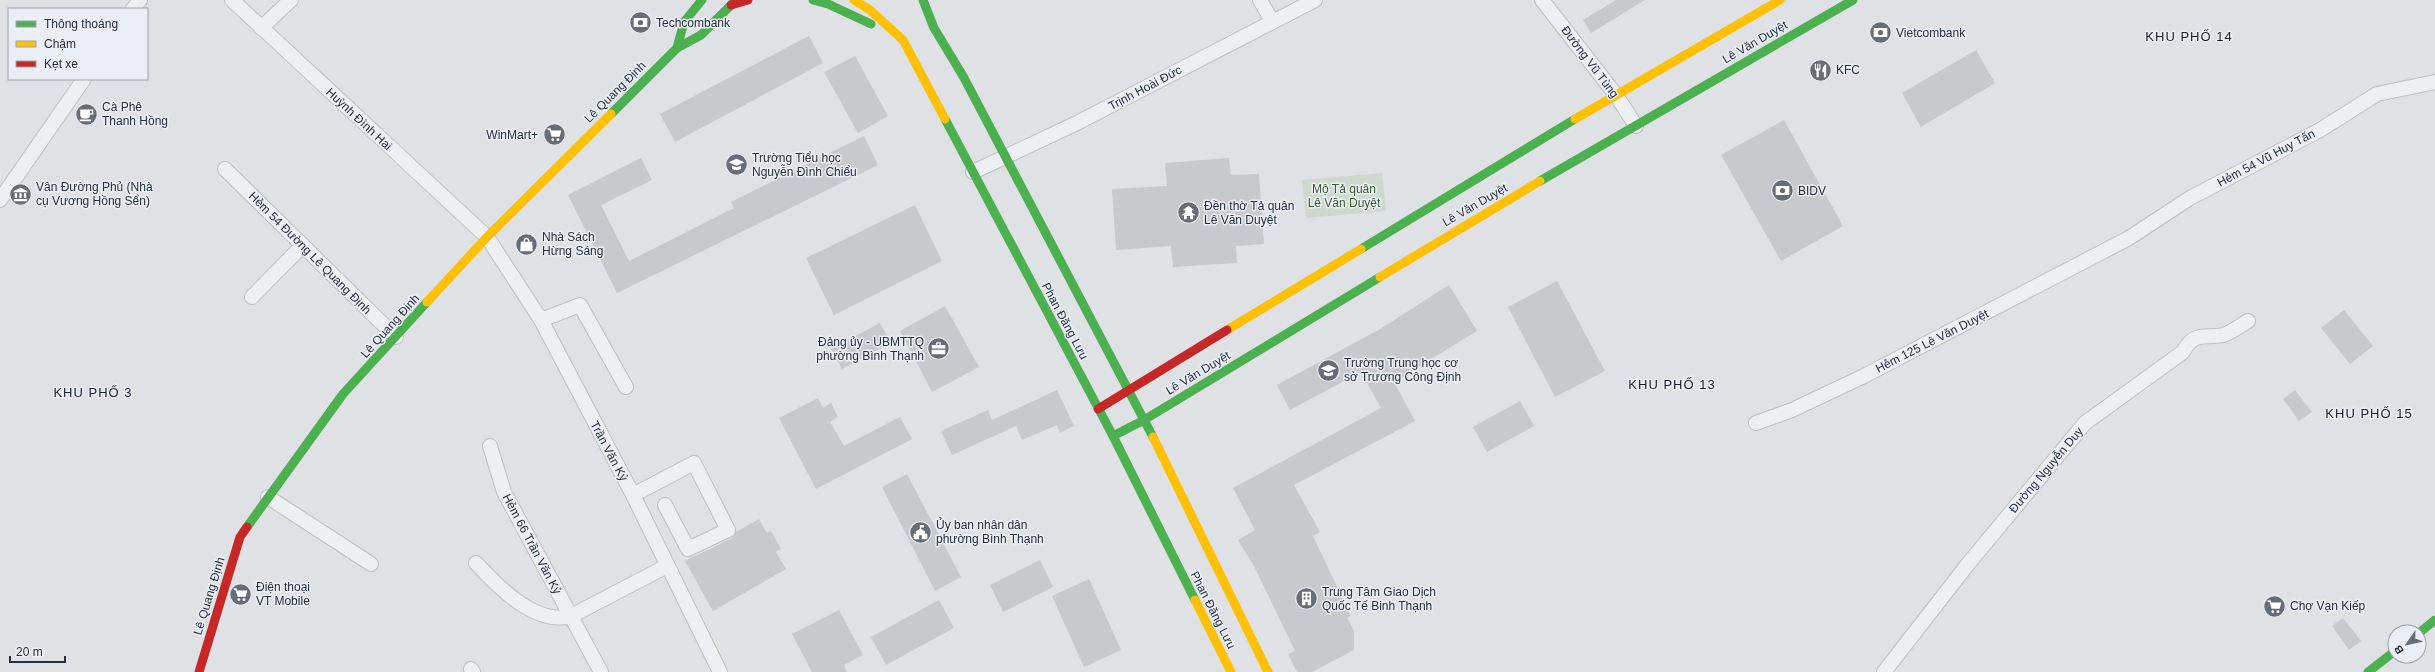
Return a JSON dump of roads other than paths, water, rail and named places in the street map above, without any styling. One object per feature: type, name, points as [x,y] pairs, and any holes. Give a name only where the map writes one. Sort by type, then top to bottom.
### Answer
[{"type":"main road","name":"Lê Quang Định","points":[[677,48],[684,22],[702,0]]},
{"type":"main road","points":[[734,2],[748,0]]},
{"type":"main road","points":[[813,0],[828,4],[903,40]]},
{"type":"main road","name":"Phan Đăng Lưu","points":[[854,0],[870,10],[903,40],[1113,436],[1231,672]]},
{"type":"main road","name":"Phan Đăng Lưu","points":[[923,0],[934,28],[963,76],[1130,390],[1268,672]]},
{"type":"main road","name":"Lê Văn Duyệt","points":[[1098,409],[1616,94],[1780,0]]},
{"type":"main road","name":"Lê Văn Duyệt","points":[[1113,436],[1144,420],[1478,213],[1636,126],[1749,58],[1853,0]]},
{"type":"main road","name":"Lê Quang Định","points":[[199,672],[240,537],[343,394],[488,237],[677,48],[701,35],[734,2]]},
{"type":"main road","name":"Phan Đăng Lưu","points":[[918,11],[934,28]]},
{"type":"main road","points":[[1462,187],[1469,199]]},
{"type":"main road","points":[[2427,626],[2435,620]]},
{"type":"main road","points":[[2368,672],[2387,657]]},
{"type":"street","points":[[134,8],[140,0]]},
{"type":"street","name":"Huỳnh Đình Hai","points":[[232,0],[488,237]]},
{"type":"street","points":[[261,28],[291,0]]},
{"type":"street","points":[[1260,0],[1272,21]]},
{"type":"street","name":"Trịnh Hoài Đức","points":[[973,172],[1077,123],[1315,0]]},
{"type":"street","name":"Đường Vũ Tùng","points":[[1542,0],[1616,94],[1636,126]]},
{"type":"street","points":[[0,200],[83,80]]},
{"type":"street","name":"Hẻm 54 Vũ Huy Tấn","points":[[2104,251],[2129,238],[2190,198],[2320,130],[2377,94],[2435,82]]},
{"type":"street","name":"Hẻm 54 Đường Lê Quang Định","points":[[225,169],[396,337]]},
{"type":"street","name":"Trần Văn Kỷ","points":[[488,237],[541,320],[632,495],[720,672]]},
{"type":"street","points":[[252,297],[303,245]]},
{"type":"street","name":"Hẻm 125 Lê Văn Duyệt","points":[[1756,423],[1792,410],[1857,379],[2104,251]]},
{"type":"street","points":[[541,320],[580,305],[626,387]]},
{"type":"street","name":"Đường Nguyễn Duy","points":[[1884,672],[1968,564],[2085,423],[2183,352],[2188,342],[2202,334],[2224,335],[2248,321]]},
{"type":"street","name":"Hẻm 66 Trần Văn Kỷ","points":[[490,446],[504,492],[601,672]]},
{"type":"street","points":[[632,495],[694,463],[728,530],[688,549],[665,505]]},
{"type":"street","points":[[268,497],[371,564]]},
{"type":"street","points":[[476,563],[502,592],[538,613],[560,620],[571,616],[667,566]]},
{"type":"place","name":"Techcombank","points":[[641,23]]},
{"type":"place","name":"Vietcombank","points":[[1880,33]]},
{"type":"place","name":"KFC","points":[[1821,70]]},
{"type":"place","name":"Cà Phê Thanh Hồng","points":[[86,114]]},
{"type":"place","name":"WinMart+","points":[[554,135]]},
{"type":"place","name":"Trường Tiểu học Nguyễn Đình Chiểu","points":[[736,165]]},
{"type":"place","name":"BIDV","points":[[1782,191]]},
{"type":"place","name":"Vân Đường Phủ (Nhà cụ Vương Hồng Sển)","points":[[20,194]]},
{"type":"place","name":"Đền thờ Tả quân Lê Văn Duyệt","points":[[1188,213]]},
{"type":"place","name":"Nhà Sách Hừng Sáng","points":[[527,244]]},
{"type":"place","name":"Đảng ủy - UBMTTQ phường Bình Thạnh","points":[[939,349]]},
{"type":"place","name":"Trường Trung học cơ sở Trương Công Định","points":[[1328,370]]},
{"type":"place","name":"Ủy ban nhân dân phường Bình Thạnh","points":[[921,532]]},
{"type":"place","name":"Điện thoại VT Mobile","points":[[240,594]]},
{"type":"place","name":"Trung Tâm Giao Dịch Quốc Tế Binh Thạnh","points":[[1306,599]]},
{"type":"place","name":"Chợ Vạn Kiếp","points":[[2274,606]]},
{"type":"district","name":"KHU PHỐ 14","points":[[2189,36]]},
{"type":"district","name":"KHU PHỐ 13","points":[[1672,384]]},
{"type":"district","name":"KHU PHỐ 3","points":[[93,392]]},
{"type":"district","name":"KHU PHỐ 15","points":[[2369,413]]},
{"type":"park label","name":"Mộ Tả quân Lê Văn Duyệt","points":[[1344,196]]}]
